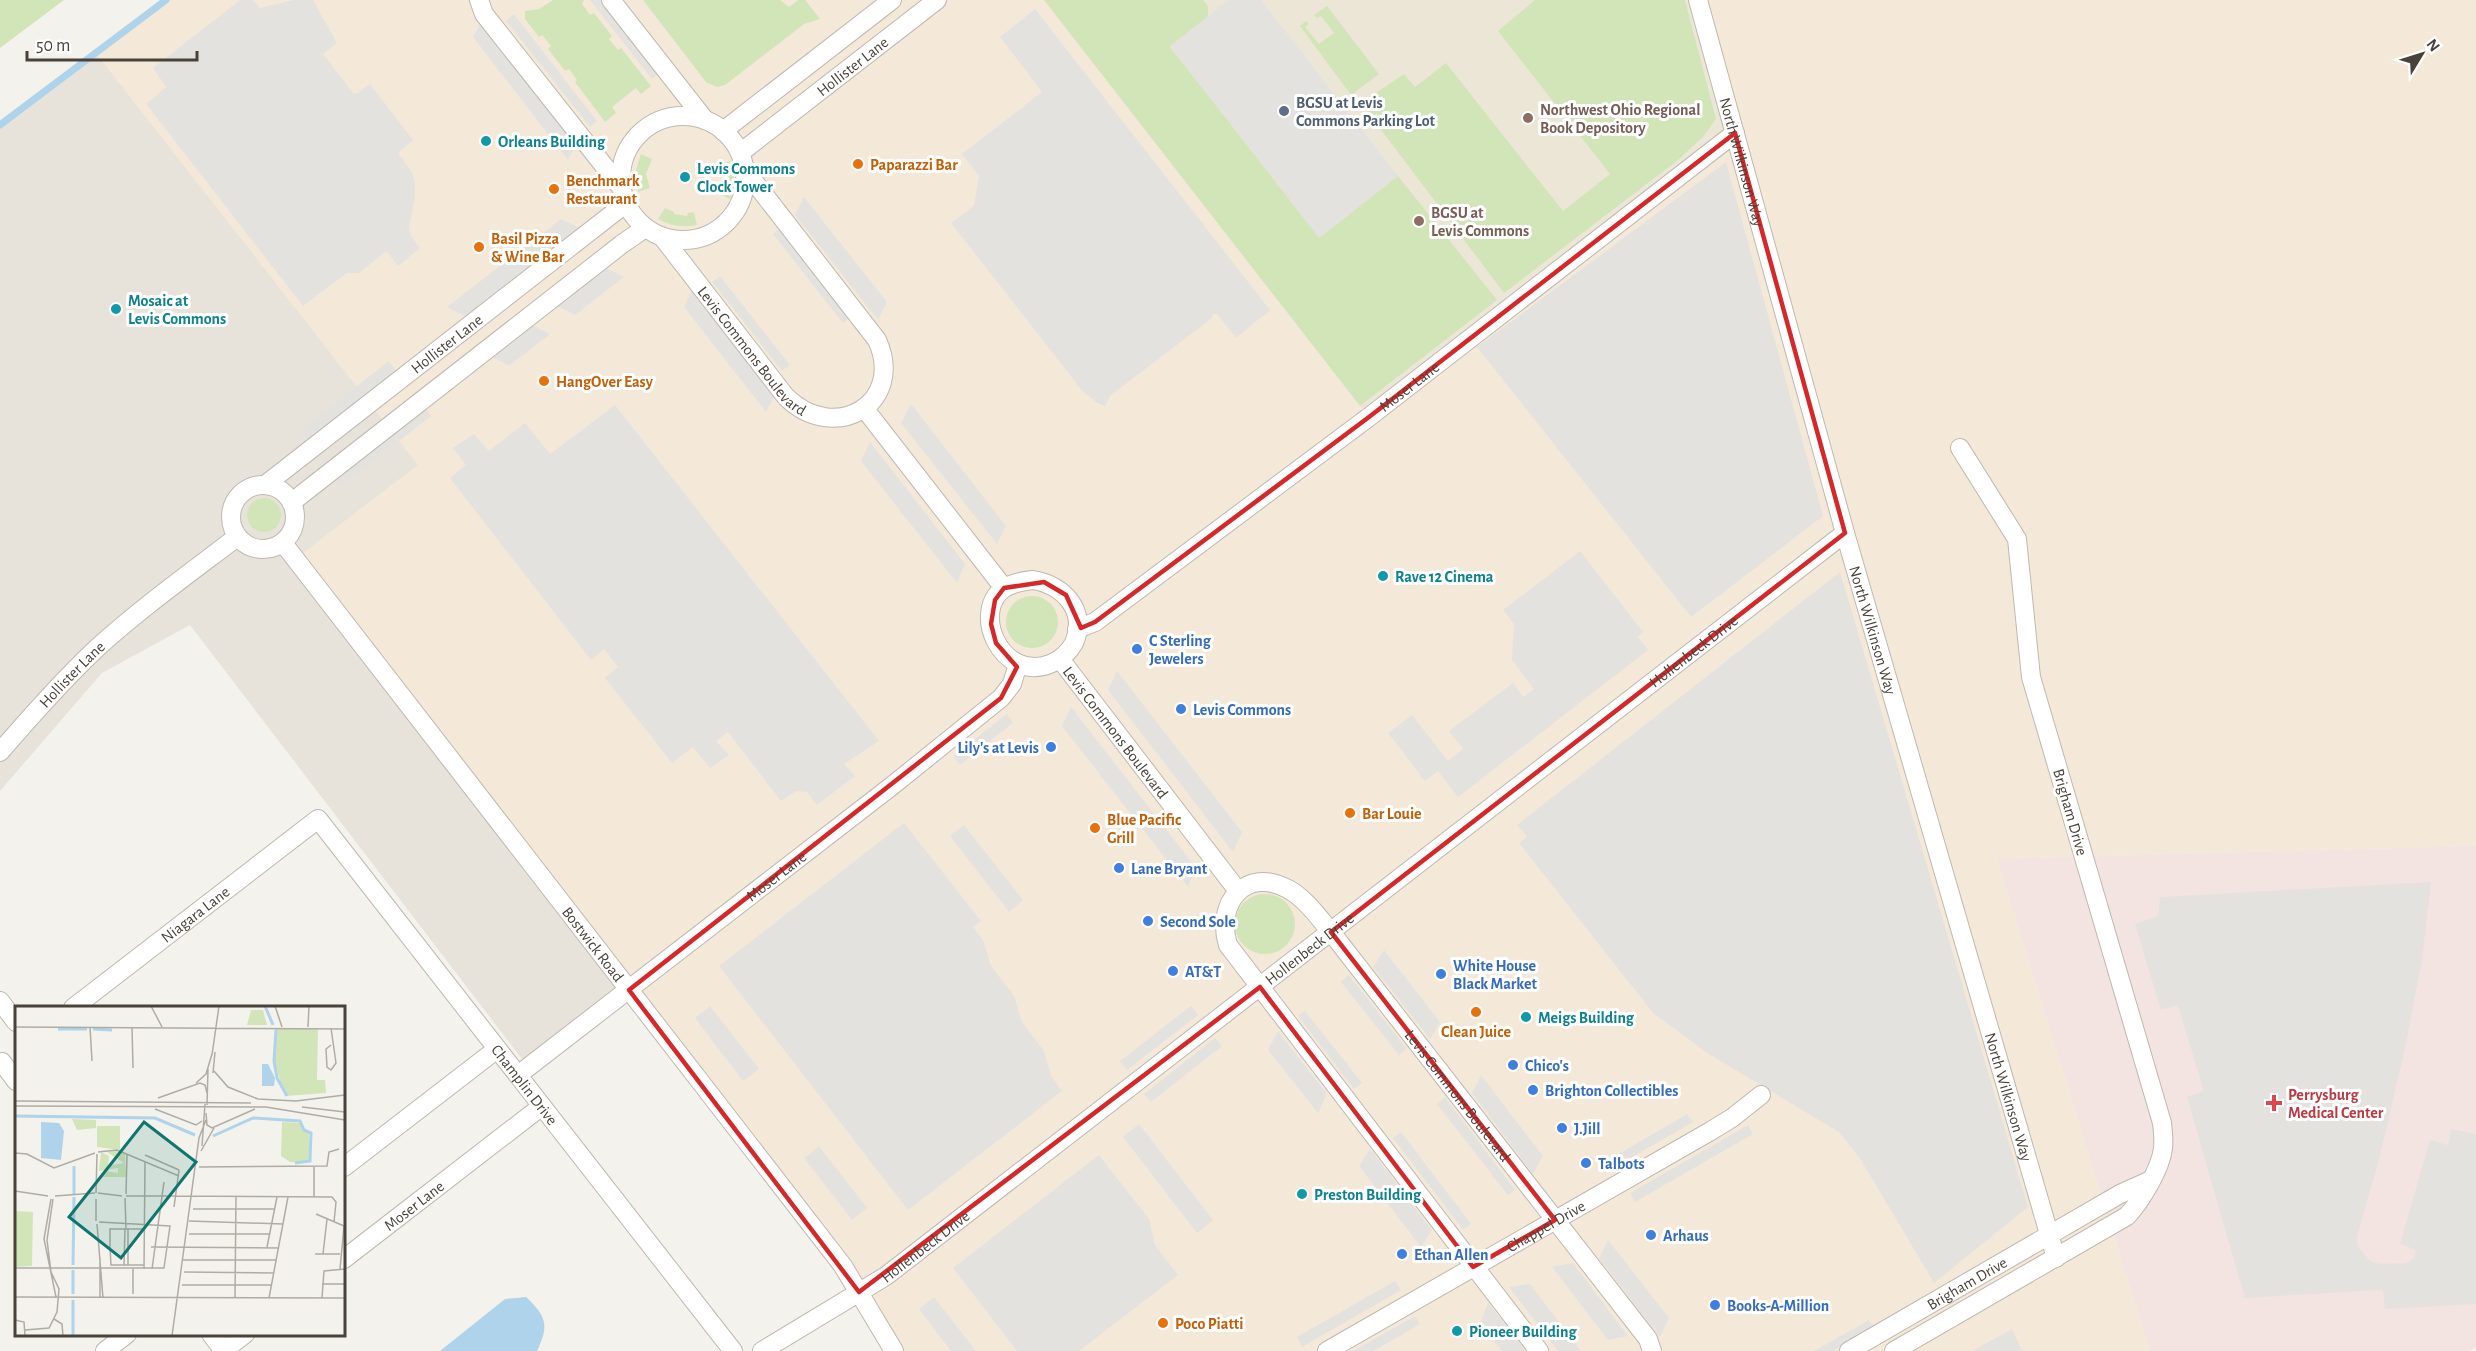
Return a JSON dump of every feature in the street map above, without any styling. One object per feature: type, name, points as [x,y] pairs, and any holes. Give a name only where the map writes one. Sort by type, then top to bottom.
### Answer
[{"type":"street","name":"Levis Commons Boulevard","points":[[479,0],[484,14],[623,195],[630,213],[645,228],[663,238],[786,398],[808,414],[832,419],[848,417],[864,408]]},
{"type":"street","points":[[611,0],[705,120]]},
{"type":"street","name":"Hollister Lane","points":[[723,131],[892,0]]},
{"type":"street","name":"Hollister Lane","points":[[742,162],[938,0]]},
{"type":"street","name":"North Wilkinson Way","points":[[1698,0],[1845,533],[2056,1258]]},
{"type":"street","points":[[623,195],[621,170],[625,154],[633,140],[644,129],[674,116],[689,116],[705,120],[723,131],[742,162],[877,340],[884,357],[884,376],[876,395],[864,408],[1004,588]]},
{"type":"street","name":"Moser Lane","points":[[1077,629],[1095,622],[1369,417],[1735,133]]},
{"type":"street","name":"Levis Commons Boulevard","points":[[663,238],[691,240],[704,237],[722,226],[736,211],[742,198],[742,162]]},
{"type":"street","name":"Hollister Lane","points":[[0,752],[38,708],[98,647],[237,537],[232,528],[232,507],[245,490],[265,485],[623,195]]},
{"type":"street","name":"Hollister Lane","points":[[292,502],[612,251],[645,228]]},
{"type":"street","name":"Brigham Drive","points":[[1894,1351],[2127,1216],[2138,1204],[2160,1162],[2163,1147],[2162,1123],[2031,677],[2017,539],[1960,448]]},
{"type":"street","points":[[237,537],[246,545],[262,550],[283,543],[294,529],[295,511],[292,502],[281,490],[265,485]]},
{"type":"street","name":"Hollenbeck Drive","points":[[762,1351],[886,1276],[1845,533]]},
{"type":"street","name":"Bostwick Road","points":[[283,543],[843,1266],[894,1351]]},
{"type":"street","points":[[1018,664],[1002,651],[992,634],[991,612],[995,600],[1004,588],[1018,582],[1032,580],[1058,588],[1071,602],[1076,616],[1077,629]]},
{"type":"street","name":"Levis Commons Boulevard","points":[[1018,664],[1042,666],[1060,659],[1074,643],[1077,629]]},
{"type":"street","name":"Levis Commons Boulevard","points":[[1060,659],[1238,891],[1257,882],[1273,882],[1290,890],[1331,932],[1648,1339],[1652,1351]]},
{"type":"street","name":"Moser Lane","points":[[518,1075],[893,785],[1001,698],[1012,684],[1018,664]]},
{"type":"street","name":"Niagara Lane","points":[[76,1006],[318,819]]},
{"type":"street","name":"Champlin Drive","points":[[318,819],[733,1351]]},
{"type":"street","points":[[1238,891],[1228,903],[1224,917],[1224,932],[1228,945],[1539,1351]]},
{"type":"street","points":[[0,1001],[15,1021]]},
{"type":"street","points":[[345,1166],[497,1049]]},
{"type":"street","points":[[15,1052],[1,1063],[15,1080]]},
{"type":"street","name":"Chappel Drive","points":[[1327,1351],[1709,1132],[1732,1118],[1761,1095]]},
{"type":"street","name":"Moser Lane","points":[[345,1257],[542,1106]]},
{"type":"street","name":"Brigham Drive","points":[[1849,1351],[2120,1194],[2149,1181]]},
{"type":"street","points":[[105,1351],[126,1336]]},
{"type":"street","points":[[212,1336],[224,1351],[244,1336]]},
{"type":"highlighted area","points":[[1735,133],[1845,533],[1331,932],[1555,1220],[1473,1267],[1260,987],[859,1292],[629,990],[1001,698],[1017,667],[996,643],[991,624],[995,600],[1004,588],[1044,582],[1066,595],[1081,628],[1095,622],[1369,417]]},
{"type":"shaded area","name":"Levis Commons","points":[[166,0],[2476,0],[2476,846],[1997,859],[2150,1351],[894,1351],[871,1312],[295,559],[418,465],[96,53]]},
{"type":"shaded area","points":[[240,0],[253,0],[260,8],[294,0],[313,0],[337,43],[323,54],[354,94],[370,84],[413,140],[400,151],[399,155],[412,172],[415,183],[409,228],[411,236],[420,248],[398,266],[387,252],[384,253],[359,273],[347,273],[303,306],[146,104],[166,87],[153,68]]},
{"type":"shaded area","points":[[590,0],[603,0],[660,72],[652,79]]},
{"type":"shaded area","name":"BGSU at Levis Commons","points":[[1044,0],[1698,0],[1735,133],[1369,417]]},
{"type":"shaded area","name":"BGSU at Levis Commons Parking Lot","points":[[1229,0],[1261,0],[1398,176],[1319,238],[1170,46]]},
{"type":"shaded area","points":[[1035,9],[1270,310],[1236,338],[1217,314],[1213,314],[1211,319],[1111,395],[1105,406],[1096,402],[1081,389],[951,223],[974,206],[979,176],[962,154],[1042,92],[1000,37]]},
{"type":"shaded area","points":[[514,14],[597,121],[590,127],[506,21]]},
{"type":"shaded area","points":[[482,20],[577,141],[568,160],[473,37]]},
{"type":"shaded area","points":[[96,53],[419,465],[622,988],[525,1063],[190,625],[102,673],[0,791],[0,125]]},
{"type":"shaded area","points":[[1726,162],[1823,516],[1691,617],[1477,347]]},
{"type":"shaded area","points":[[804,197],[887,302],[878,320],[795,215]]},
{"type":"shaded area","points":[[561,219],[580,228],[466,317],[447,307]]},
{"type":"shaded area","points":[[781,228],[851,317],[843,323],[773,234]]},
{"type":"shaded area","points":[[606,268],[624,277],[575,315],[557,306]]},
{"type":"shaded area","points":[[720,276],[790,365],[782,371],[712,282]]},
{"type":"shaded area","points":[[693,288],[776,393],[766,412],[684,307]]},
{"type":"shaded area","points":[[532,325],[550,334],[509,366],[490,356]]},
{"type":"shaded area","points":[[389,361],[396,371],[307,441],[300,431]]},
{"type":"shaded area","points":[[911,404],[1006,526],[997,544],[901,423]]},
{"type":"shaded area","points":[[615,405],[879,741],[844,764],[855,776],[817,805],[807,792],[796,791],[781,801],[728,732],[716,741],[729,755],[710,768],[693,747],[672,763],[605,678],[618,667],[604,649],[591,660],[450,478],[466,465],[453,448],[474,434],[489,451],[525,423],[550,454]]},
{"type":"shaded area","points":[[425,408],[431,416],[341,486],[335,478]]},
{"type":"shaded area","points":[[870,442],[965,564],[957,583],[861,461]]},
{"type":"shaded area","points":[[1580,551],[1643,632],[1638,637],[1648,650],[1458,797],[1438,771],[1425,781],[1388,733],[1412,715],[1448,761],[1463,749],[1449,731],[1513,683],[1523,697],[1534,689],[1512,660],[1514,624],[1503,610]]},
{"type":"shaded area","points":[[1840,572],[2028,1207],[1934,1283],[1861,1160],[1839,1132],[1709,1054],[1653,1013],[1519,843],[1527,837],[1517,825]]},
{"type":"shaded area","points":[[1117,671],[1242,832],[1233,852],[1108,690]]},
{"type":"shaded area","points":[[1071,707],[1196,868],[1188,887],[1062,726]]},
{"type":"shaded area","points":[[1007,714],[1013,723],[960,765],[953,756]]},
{"type":"shaded area","points":[[904,823],[981,921],[973,927],[983,940],[991,966],[1014,996],[1022,1022],[1044,1051],[1051,1076],[1062,1091],[908,1210],[719,966]]},
{"type":"shaded area","points":[[964,825],[1023,900],[1009,912],[950,836]]},
{"type":"shaded area","name":"Perrysburg Medical Center","points":[[2476,846],[2476,1347],[2470,1351],[2150,1351],[1997,859]]},
{"type":"shaded area","points":[[2431,882],[2422,960],[2404,1053],[2379,1159],[2357,1236],[2357,1245],[2370,1261],[2380,1264],[2406,1263],[2414,1258],[2416,1250],[2400,1244],[2430,1140],[2448,1145],[2451,1129],[2476,1134],[2476,1304],[2385,1309],[2383,1291],[2377,1290],[2245,1298],[2187,1097],[2202,1092],[2203,1088],[2179,1009],[2177,1006],[2161,1010],[2135,924],[2158,916],[2160,897]]},
{"type":"shaded area","points":[[1384,950],[1440,1022],[1430,1039],[1373,967]]},
{"type":"shaded area","points":[[1349,975],[1407,1049],[1399,1055],[1341,982]]},
{"type":"shaded area","points":[[710,1006],[759,1069],[743,1081],[695,1018]]},
{"type":"shaded area","points":[[1191,1006],[1198,1015],[1127,1070],[1120,1061]]},
{"type":"shaded area","points":[[1305,1011],[1362,1083],[1354,1089],[1298,1016]]},
{"type":"shaded area","points":[[1278,1031],[1327,1094],[1318,1113],[1268,1050]]},
{"type":"shaded area","points":[[1215,1038],[1222,1046],[1151,1102],[1144,1094]]},
{"type":"shaded area","points":[[1481,1075],[1543,1156],[1533,1174],[1472,1093]]},
{"type":"shaded area","points":[[1445,1097],[1515,1190],[1508,1195],[1437,1104]]},
{"type":"shaded area","points":[[1687,1114],[1693,1122],[1615,1167],[1610,1159]]},
{"type":"shaded area","points":[[1139,1124],[1213,1220],[1197,1233],[1123,1137]]},
{"type":"shaded area","points":[[1748,1125],[1753,1134],[1635,1202],[1630,1193]]},
{"type":"shaded area","points":[[1401,1132],[1471,1224],[1463,1230],[1393,1138]]},
{"type":"shaded area","points":[[819,1146],[867,1208],[852,1220],[804,1158]]},
{"type":"shaded area","points":[[1370,1149],[1432,1230],[1421,1247],[1359,1166]]},
{"type":"shaded area","points":[[1099,1155],[1149,1219],[1155,1245],[1178,1275],[1079,1351],[1017,1351],[953,1268]]},
{"type":"shaded area","points":[[1608,1240],[1669,1318],[1660,1337],[1599,1258]]},
{"type":"shaded area","points":[[1573,1263],[1628,1336],[1608,1340],[1552,1267]]},
{"type":"shaded area","points":[[1395,1281],[1401,1290],[1302,1347],[1297,1337]]},
{"type":"shaded area","points":[[1530,1284],[1581,1351],[1558,1351],[1509,1287]]},
{"type":"shaded area","points":[[934,1297],[976,1351],[951,1351],[919,1309]]},
{"type":"shaded area","points":[[1488,1303],[1526,1351],[1502,1351],[1480,1323]]},
{"type":"shaded area","points":[[1415,1316],[1420,1324],[1374,1351],[1353,1351]]},
{"type":"shaded area","points":[[1869,1320],[1873,1327],[1833,1351],[1814,1351]]},
{"type":"shaded area","points":[[2012,1329],[2022,1351],[1972,1351]]},
{"type":"green space","points":[[0,0],[64,0],[0,48]]},
{"type":"green space","points":[[553,0],[584,0],[582,4],[590,15],[594,13],[612,36],[609,39],[618,50],[621,48],[651,86],[641,94],[636,88],[612,107],[616,113],[605,122],[575,82],[577,80],[569,69],[565,71],[548,49],[551,46],[542,35],[539,37],[525,19],[525,11],[539,9]]},
{"type":"green space","points":[[643,0],[780,0],[789,7],[798,0],[805,0],[820,19],[804,24],[725,85],[717,87],[706,82]]},
{"type":"green space","points":[[1044,0],[1203,0],[1208,6],[1208,17],[1170,47],[1320,237],[1398,176],[1497,300],[1360,406]]},
{"type":"green space","points":[[1535,0],[1685,0],[1716,119],[1703,137],[1678,160],[1504,293],[1361,103],[1404,74],[1415,87],[1446,63],[1563,211],[1610,174],[1498,31]]},
{"type":"green space","points":[[1327,6],[1379,74],[1351,95],[1300,26],[1306,21],[1309,24],[1305,27],[1319,44],[1334,33],[1321,16],[1317,18],[1314,15]]},
{"type":"green space","points":[[641,154],[652,159],[646,174],[650,188],[638,192],[635,173]]},
{"type":"green space","points":[[732,161],[735,183],[730,199],[719,193],[725,179],[721,164]]},
{"type":"green space","points":[[665,208],[674,214],[687,216],[688,213],[694,212],[697,225],[677,226],[658,219]]},
{"type":"green space","points":[[264,498],[276,503],[281,515],[276,527],[264,532],[252,527],[247,515],[252,503]]},
{"type":"green space","points":[[1032,596],[1042,598],[1050,604],[1056,612],[1058,622],[1056,632],[1050,640],[1042,646],[1032,648],[1022,646],[1014,640],[1008,632],[1006,622],[1008,612],[1014,604],[1022,598]]},
{"type":"green space","points":[[1265,894],[1286,903],[1295,924],[1286,945],[1265,954],[1244,945],[1235,924],[1244,903]]},
{"type":"water","points":[[526,1297],[538,1310],[544,1322],[543,1334],[537,1351],[440,1351],[505,1299]]},
{"type":"waterway","points":[[0,125],[166,0]]},
{"type":"place","name":"BGSU at Levis Commons Parking Lot","points":[[1284,111]]},
{"type":"place","name":"Northwest Ohio Regional Book Depository","points":[[1528,118]]},
{"type":"place","name":"Orleans Building","points":[[486,141]]},
{"type":"place","name":"Paparazzi Bar","points":[[858,164]]},
{"type":"place","name":"Levis Commons Clock Tower","points":[[685,177]]},
{"type":"place","name":"Benchmark Restaurant","points":[[554,189]]},
{"type":"place","name":"BGSU at Levis Commons","points":[[1419,221]]},
{"type":"place","name":"Basil Pizza & Wine Bar","points":[[479,247]]},
{"type":"place","name":"Mosaic at Levis Commons","points":[[116,309]]},
{"type":"place","name":"HangOver Easy","points":[[544,381]]},
{"type":"place","name":"Rave 12 Cinema","points":[[1383,576]]},
{"type":"place","name":"C Sterling Jewelers","points":[[1137,649]]},
{"type":"place","name":"Levis Commons","points":[[1181,709]]},
{"type":"place","name":"Lily's at Levis","points":[[1051,747]]},
{"type":"place","name":"Bar Louie","points":[[1350,813]]},
{"type":"place","name":"Blue Pacific Grill","points":[[1095,828]]},
{"type":"place","name":"Lane Bryant","points":[[1119,868]]},
{"type":"place","name":"Second Sole","points":[[1148,921]]},
{"type":"place","name":"AT&T","points":[[1173,971]]},
{"type":"place","name":"White House Black Market","points":[[1441,974]]},
{"type":"place","name":"Clean Juice","points":[[1476,1012]]},
{"type":"place","name":"Meigs Building","points":[[1526,1017]]},
{"type":"place","name":"Chico's","points":[[1513,1065]]},
{"type":"place","name":"Brighton Collectibles","points":[[1533,1090]]},
{"type":"place","name":"Perrysburg Medical Center","points":[[2274,1103]]},
{"type":"place","name":"J.Jill","points":[[1562,1128]]},
{"type":"place","name":"Talbots","points":[[1586,1163]]},
{"type":"place","name":"Preston Building","points":[[1302,1194]]},
{"type":"place","name":"Arhaus","points":[[1651,1235]]},
{"type":"place","name":"Ethan Allen","points":[[1402,1254]]},
{"type":"place","name":"Books-A-Million","points":[[1715,1305]]},
{"type":"place","name":"Poco Piatti","points":[[1163,1323]]},
{"type":"place","name":"Pioneer Building","points":[[1457,1331]]}]
